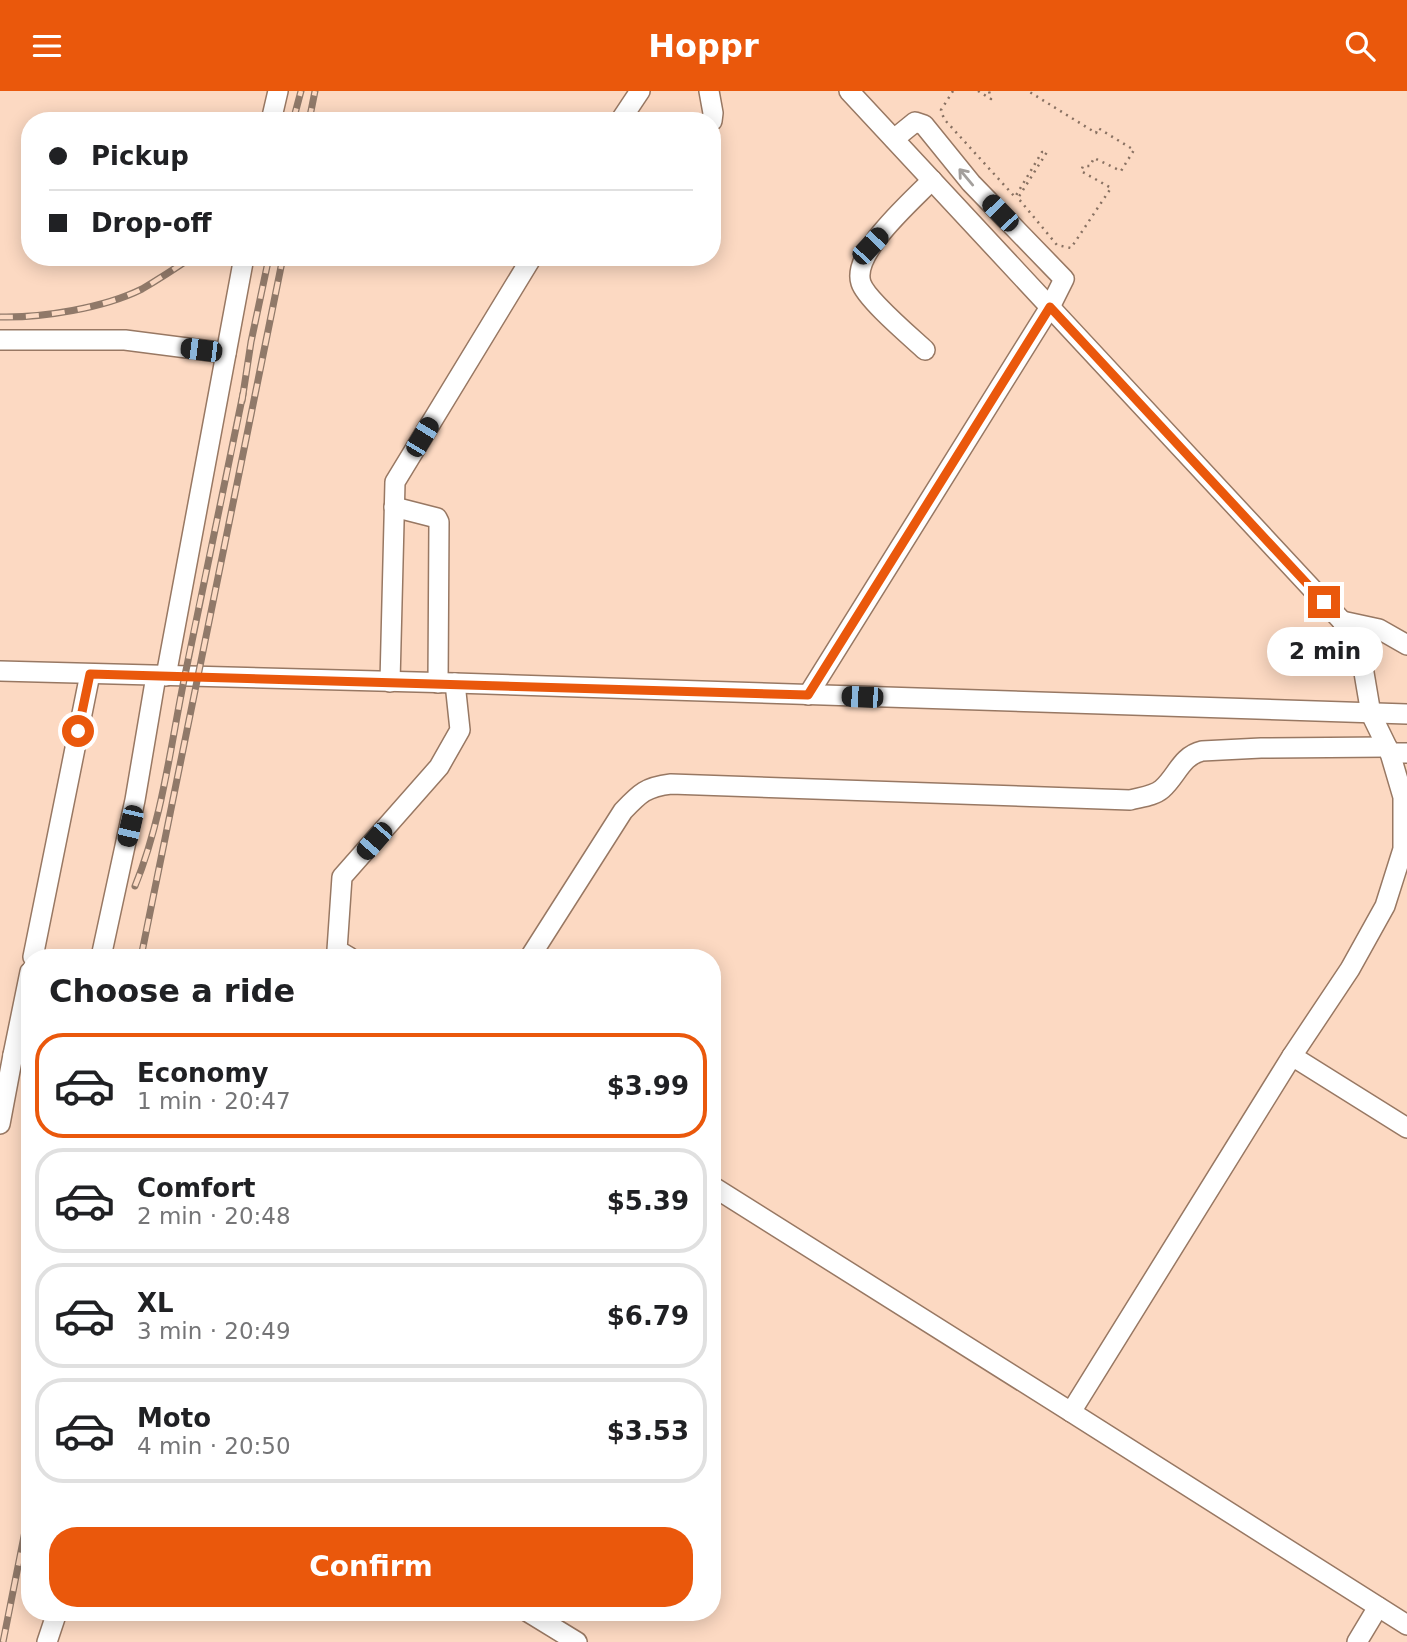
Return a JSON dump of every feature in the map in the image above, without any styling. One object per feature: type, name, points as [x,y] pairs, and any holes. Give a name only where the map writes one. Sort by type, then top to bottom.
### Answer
[{"type":"lane","points":[[273,112],[278,91]]},
{"type":"lane","points":[[626,112],[640,91]]},
{"type":"lane","points":[[709,91],[713,112]]},
{"type":"lane","points":[[849,91],[1342,621],[1362,661],[1371,714],[1395,751],[1403,797],[1403,849],[1385,906],[1350,969],[1292,1056],[1071,1412]]},
{"type":"lane","points":[[808,695],[1050,307],[1064,279],[971,183],[919,122],[915,122],[894,139]]},
{"type":"lane","points":[[925,351],[861,284],[859,265],[870,246],[932,180]]},
{"type":"lane","points":[[103,949],[161,676],[242,266]]},
{"type":"lane","points":[[390,682],[395,482],[527,266]]},
{"type":"lane","points":[[0,340],[125,340],[226,353]]},
{"type":"lane","points":[[337,949],[342,877],[439,767],[460,730],[447,683],[439,522],[437,517],[427,513],[394,507]]},
{"type":"lane","points":[[1342,621],[1379,629],[1407,645]]},
{"type":"lane","points":[[0,671],[1407,714]]},
{"type":"lane","points":[[35,949],[90,674]]},
{"type":"lane","points":[[535,949],[623,811],[651,786],[671,784],[1130,800],[1155,794],[1164,788],[1185,760],[1202,751],[1261,748],[1395,751]]},
{"type":"lane","points":[[0,1124],[21,1054]]},
{"type":"lane","points":[[1292,1056],[1407,1128]]},
{"type":"lane","points":[[721,1192],[1407,1625]]},
{"type":"lane","points":[[1357,1642],[1378,1607]]},
{"type":"lane","points":[[47,1642],[54,1621]]},
{"type":"lane","points":[[543,1621],[577,1642]]},
{"type":"path","points":[[953,91],[941,110],[944,119],[1015,197],[1042,152],[1047,152],[1018,198],[1058,245],[1070,249],[1111,188],[1081,171],[1083,166],[1090,166],[1094,158],[1121,171],[1134,150],[1098,128],[1096,133],[1028,91]]},
{"type":"path","points":[[978,91],[991,99],[989,91]]},
{"type":"railway","points":[[295,112],[301,91]]},
{"type":"railway","points":[[311,112],[315,91]]},
{"type":"railway","points":[[0,317],[53,314],[110,302],[142,289],[178,266]]},
{"type":"railway","points":[[242,401],[267,266]]},
{"type":"railway","points":[[143,949],[281,266]]},
{"type":"railway","points":[[135,886],[152,836],[164,784],[243,394]]},
{"type":"railway","points":[[3,1642],[21,1551]]},
{"type":"route","points":[[78,731],[90,674],[808,695],[1050,307],[1324,602]]}]
